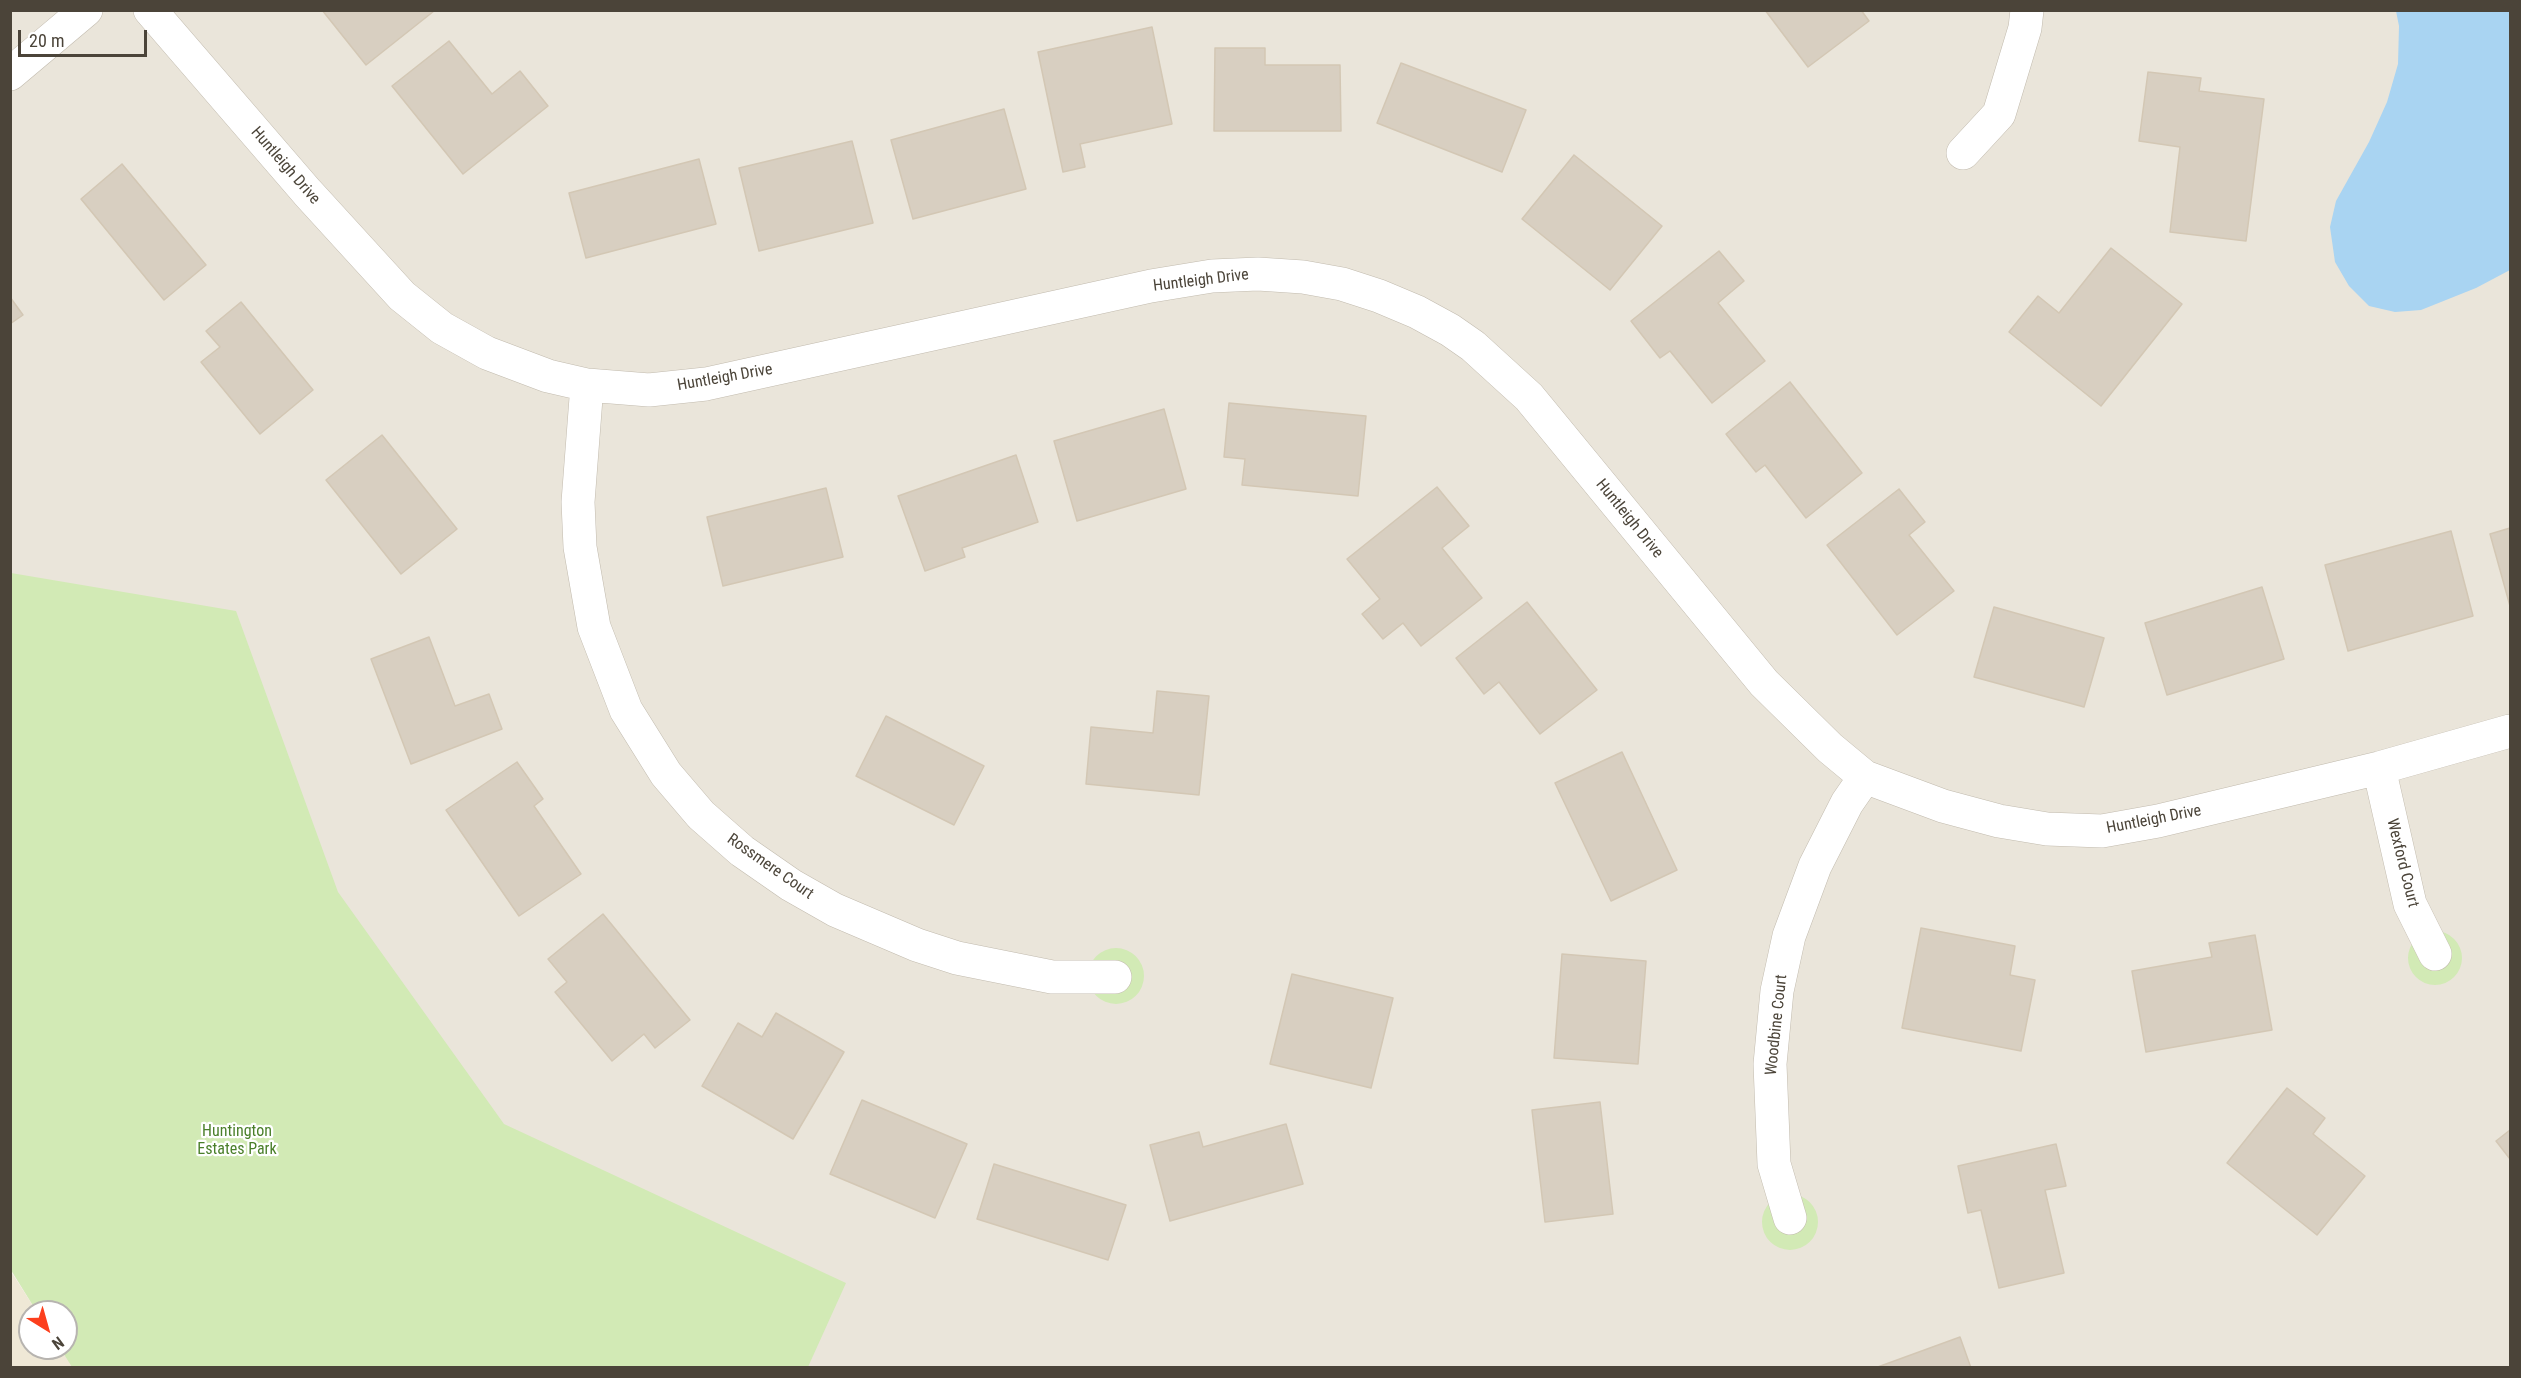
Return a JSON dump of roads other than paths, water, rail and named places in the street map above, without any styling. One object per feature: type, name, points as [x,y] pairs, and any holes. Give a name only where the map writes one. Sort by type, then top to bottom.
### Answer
[{"type":"street","points":[[10,74],[86,10]]},
{"type":"street","name":"Huntleigh Drive","points":[[150,10],[306,192],[402,296],[442,328],[487,353],[548,376],[587,385],[649,390],[706,384],[1140,289],[1212,276],[1258,274],[1303,277],[1351,287],[1417,312],[1473,346],[1529,397],[1764,683],[1830,748],[1865,777],[1943,806],[1999,821],[2047,829],[2102,831],[2158,821],[2379,768],[2511,731]]},
{"type":"street","points":[[1963,153],[1999,114],[2025,28],[2027,10]]},
{"type":"street","name":"Rossmere Court","points":[[587,385],[579,513],[580,547],[594,627],[626,710],[666,774],[701,815],[742,851],[791,885],[835,910],[917,945],[957,958],[1052,977],[1115,977]]},
{"type":"street","name":"Wexford Court","points":[[2379,768],[2410,904],[2435,954]]},
{"type":"street","name":"Woodbine Court","points":[[1790,1218],[1774,1164],[1770,1064],[1777,991],[1789,936],[1815,866],[1847,803],[1865,777]]},
{"type":"water","points":[[2396,11],[2510,11],[2510,270],[2476,288],[2421,310],[2395,312],[2369,306],[2349,286],[2335,262],[2330,227],[2336,201],[2369,142],[2387,102],[2398,64],[2399,26]]},
{"type":"park label","name":"Huntington Estates Park","points":[[237,1141]]}]
